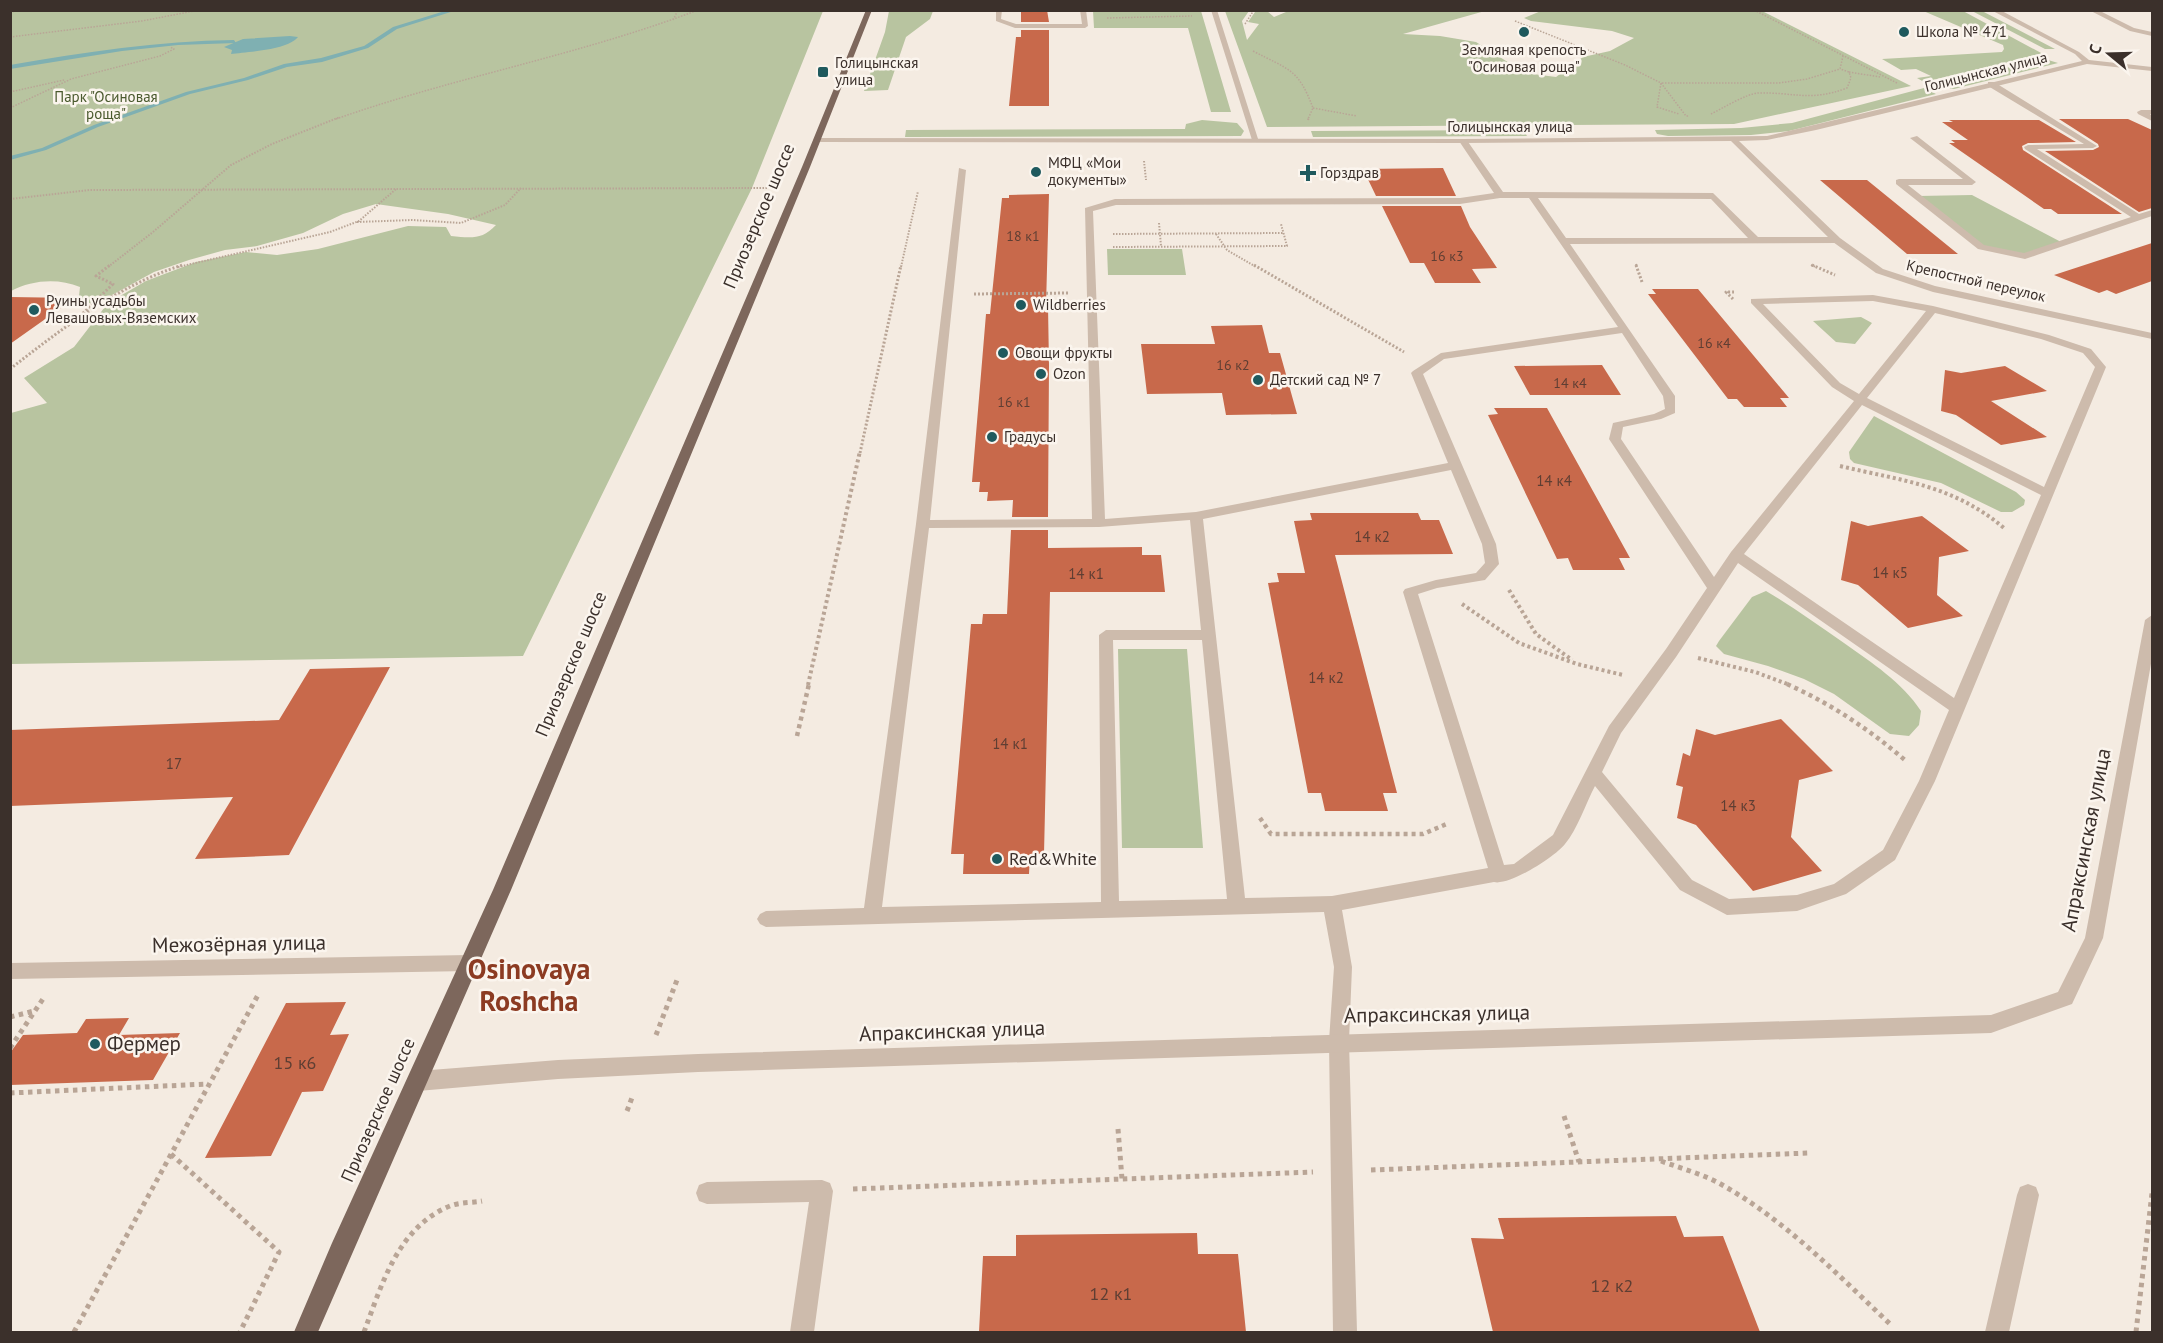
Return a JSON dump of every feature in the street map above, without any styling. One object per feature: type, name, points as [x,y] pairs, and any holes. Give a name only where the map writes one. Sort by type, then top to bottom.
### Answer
[{"type":"main road","name":"Приозерское шоссе","points":[[306,1332],[469,963],[817,140],[869,10]]},
{"type":"street","points":[[999,10],[998,20],[1015,26],[1085,26],[1083,10]]},
{"type":"street","points":[[1214,10],[1256,140]]},
{"type":"street","name":"Голицынская улица","points":[[1994,10],[2077,53],[2087,62]]},
{"type":"street","points":[[2092,10],[2132,30],[2152,34]]},
{"type":"street","name":"Голицынская улица","points":[[817,140],[1734,140],[1793,133],[2087,62]]},
{"type":"street","points":[[2087,62],[2152,69]]},
{"type":"street","points":[[1991,84],[2093,146],[2028,147],[2137,218]]},
{"type":"street","points":[[2152,112],[2141,112],[2152,118]]},
{"type":"street","points":[[1914,138],[1972,182],[1899,182],[1981,247],[2025,256],[2152,213]]},
{"type":"street","name":"Крепостной переулок","points":[[1734,140],[1837,240],[1873,267],[1899,279],[2152,336]]},
{"type":"street","points":[[1463,141],[1500,195]]},
{"type":"street","points":[[872,915],[923,524],[962,170]]},
{"type":"street","points":[[1099,523],[1088,210],[1115,202],[1460,201],[1500,195],[1713,196],[1755,240]]},
{"type":"street","points":[[1532,196],[1669,396],[1671,411],[1657,417],[1617,425],[1615,439],[1714,587]]},
{"type":"street","points":[[1564,242],[1837,240]]},
{"type":"street","points":[[1593,772],[1686,885],[1727,908],[1797,903],[1840,889],[1889,855],[1927,781],[1956,707],[2049,494],[2101,367],[2087,351],[2045,337],[1933,309],[1873,298],[1755,302],[1836,385],[1859,399],[2049,494]]},
{"type":"street","points":[[766,919],[1332,904],[1499,876],[1518,870],[1559,840],[1615,730],[1671,653],[1736,555],[1933,309]]},
{"type":"street","points":[[1499,876],[1410,592],[1480,577],[1492,564],[1489,544],[1416,373],[1441,356],[1625,329]]},
{"type":"street","points":[[923,524],[1099,523],[1196,516],[1455,465]]},
{"type":"street","points":[[1196,516],[1237,906]]},
{"type":"street","points":[[1736,555],[1956,707]]},
{"type":"street","name":"Апраксинская улица","points":[[418,1081],[644,1066],[1339,1041],[1991,1024],[2065,998],[2094,938],[2152,620]]},
{"type":"street","points":[[1110,909],[1106,635],[1209,635]]},
{"type":"street","points":[[1332,904],[1343,967],[1339,1041],[1345,1332]]},
{"type":"street","name":"Межозёрная улица","points":[[10,971],[469,963]]},
{"type":"street","points":[[707,1192],[822,1191],[802,1332]]},
{"type":"street","points":[[1997,1332],[2028,1195]]},
{"type":"path","points":[[10,13],[17,10]]},
{"type":"path","points":[[10,37],[142,21],[199,10]]},
{"type":"path","points":[[673,21],[678,10]]},
{"type":"path","points":[[10,369],[80,316],[113,284],[96,276],[170,218],[198,190],[241,159],[300,132],[358,110],[430,88],[602,45],[698,10]]},
{"type":"path","points":[[1754,10],[1900,85]]},
{"type":"path","points":[[1245,29],[1244,22],[1253,11]]},
{"type":"path","points":[[1103,18],[1195,16]]},
{"type":"path","points":[[1515,21],[1641,71],[1661,83],[1690,121]]},
{"type":"path","points":[[1250,45],[1253,54],[1295,73],[1305,87],[1313,108],[1305,129],[1305,141]]},
{"type":"path","points":[[10,92],[160,56],[174,50],[170,47]]},
{"type":"path","points":[[1840,69],[1843,56]]},
{"type":"path","points":[[1661,83],[1786,82],[1840,69],[1885,77]]},
{"type":"path","points":[[1706,115],[1726,109],[1745,96],[1756,93],[1803,97],[1831,94],[1847,88],[1851,78],[1849,72]]},
{"type":"path","points":[[10,108],[71,79]]},
{"type":"path","points":[[1661,83],[1657,107],[1671,113],[1698,116]]},
{"type":"path","points":[[10,199],[79,191],[521,187],[768,188]]},
{"type":"path","points":[[80,316],[156,275],[217,255],[307,238],[356,222],[412,220],[462,223],[506,205],[521,187]]},
{"type":"path","points":[[356,222],[397,189]]},
{"type":"path","points":[[797,736],[918,191]]},
{"type":"path","points":[[1089,247],[1287,246],[1274,202]]},
{"type":"path","points":[[1088,234],[1283,233]]},
{"type":"path","points":[[1216,234],[1227,250],[1428,365]]},
{"type":"path","points":[[949,294],[1090,293]]},
{"type":"path","points":[[1813,459],[1930,485],[1982,510],[2010,532],[2027,541]]},
{"type":"path","points":[[1436,585],[1520,643],[1577,664],[1650,682]]},
{"type":"path","points":[[1509,590],[1536,634],[1577,664]]},
{"type":"path","points":[[1671,653],[1719,662],[1762,674],[1806,691],[1875,734],[1927,781]]},
{"type":"path","points":[[1260,818],[1271,834],[1423,834],[1449,823]]},
{"type":"path","points":[[74,1332],[274,966]]},
{"type":"path","points":[[10,1048],[62,971]]},
{"type":"path","points":[[10,1017],[35,1011]]},
{"type":"path","points":[[10,1092],[209,1084]]},
{"type":"path","points":[[1564,1116],[1579,1162]]},
{"type":"path","points":[[1118,1129],[1122,1179]]},
{"type":"path","points":[[171,1154],[279,1251],[240,1332]]},
{"type":"path","points":[[1657,1159],[1715,1181],[1763,1210],[1890,1324]]},
{"type":"path","points":[[2136,1332],[2151,1237],[2152,1193]]},
{"type":"path","points":[[364,1332],[396,1252],[426,1218],[452,1205],[482,1202]]},
{"type":"green space","points":[[1281,10],[1485,11],[1403,34],[1440,36],[1476,42],[1525,73],[1556,77],[1583,57],[1610,51],[1634,38],[1612,31],[1531,21],[1524,18],[1541,11],[1762,11],[1911,86],[1734,124],[1267,127],[1225,11],[1249,11],[1242,21],[1247,40],[1259,24],[1248,22],[1255,12],[1267,11],[1274,17],[1286,12]]},
{"type":"green space","points":[[1921,10],[1963,11],[2043,54],[1924,82],[1917,78],[1931,76],[1916,69],[1901,70],[1882,59],[2002,52],[2004,49],[2003,45]]},
{"type":"green space","name":"Парк \"Осиновая роща\"","points":[[11,11],[823,11],[752,188],[523,656],[11,664],[11,413],[47,403],[24,378],[74,347],[108,303],[146,281],[196,262],[246,252],[277,255],[318,249],[408,226],[446,227],[451,236],[470,237],[481,236],[496,225],[448,214],[376,204],[343,214],[303,233],[257,246],[225,250],[154,272],[101,301],[78,305],[80,287],[54,281],[28,284],[11,291]]},
{"type":"green space","points":[[889,11],[933,11],[930,19],[906,37],[888,90],[864,91],[885,32]]},
{"type":"green space","points":[[1093,11],[1201,11],[1231,112],[1211,112],[1188,28],[1094,28]]},
{"type":"green space","points":[[1972,11],[1982,11],[2055,49],[2045,49]]},
{"type":"green space","points":[[2045,59],[2058,63],[1954,89],[1932,85]]},
{"type":"green space","points":[[1924,88],[1936,94],[1789,131],[1751,135],[1668,136],[1657,134],[1655,130],[1741,128],[1792,123]]},
{"type":"green space","points":[[1202,120],[1237,123],[1244,131],[1241,136],[905,137],[906,130],[1185,129],[1186,124]]},
{"type":"green space","points":[[1523,130],[1527,136],[1313,137],[1311,131]]},
{"type":"green space","points":[[1972,195],[2063,243],[2025,256],[1981,247],[1918,196]]},
{"type":"green space","points":[[1107,249],[1182,249],[1186,275],[1108,275]]},
{"type":"green space","points":[[1861,317],[1872,323],[1855,344],[1836,342],[1813,321]]},
{"type":"green space","points":[[1874,416],[2016,492],[2025,500],[2024,505],[2012,512],[2001,512],[1941,483],[1854,463],[1850,459],[1849,452]]},
{"type":"green space","points":[[1766,591],[1865,658],[1905,691],[1921,711],[1919,725],[1909,736],[1890,734],[1834,694],[1804,679],[1724,654],[1716,646],[1752,597]]},
{"type":"green space","points":[[1118,649],[1187,649],[1203,848],[1122,848]]},
{"type":"water","points":[[298,37],[286,45],[267,50],[231,54],[232,50],[224,47],[243,39]]},
{"type":"building","points":[[1021,10],[1047,10],[1049,22],[1021,22]]},
{"type":"building","points":[[1021,30],[1049,30],[1049,106],[1009,106],[1016,37],[1021,37]]},
{"type":"building","points":[[2059,119],[2128,119],[2152,130],[2152,208],[2139,212],[2045,151],[2093,150],[2099,147],[2098,144]]},
{"type":"building","points":[[1949,120],[2039,120],[2076,142],[2028,143],[2022,146],[2023,150],[2122,214],[2058,214],[2051,209],[2044,209],[1949,143],[1955,143],[1951,140],[1968,140],[1942,122],[1953,122]]},
{"type":"building","points":[[1443,168],[1456,196],[1376,196],[1363,169]]},
{"type":"building","points":[[1820,180],[1867,180],[1958,254],[1907,254]]},
{"type":"building","points":[[1049,194],[1046,306],[1048,306],[1049,365],[1048,517],[1012,517],[1013,500],[987,501],[988,492],[979,492],[980,482],[972,482],[986,314],[990,314],[1002,198],[1009,198],[1009,195]]},
{"type":"building","points":[[1382,206],[1461,206],[1470,227],[1497,268],[1472,269],[1481,283],[1435,283],[1424,263],[1410,263]]},
{"type":"building","points":[[2152,243],[2152,281],[2116,294],[2107,290],[2099,293],[2054,275]]},
{"type":"building","points":[[1652,289],[1698,289],[1789,398],[1780,398],[1787,407],[1744,407],[1737,399],[1728,399],[1648,294],[1656,294]]},
{"type":"building","name":"Руины усадьбы Левашовых-Вяземских","points":[[10,297],[75,298],[10,344]]},
{"type":"building","points":[[1262,325],[1269,353],[1280,353],[1297,414],[1226,415],[1222,393],[1147,394],[1141,344],[1215,344],[1211,326]]},
{"type":"building","points":[[1602,365],[1621,395],[1530,395],[1514,366]]},
{"type":"building","points":[[2005,366],[2047,391],[1991,401],[2047,437],[2001,445],[1956,415],[1941,411],[1945,370],[1961,373]]},
{"type":"building","points":[[1494,408],[1547,408],[1630,558],[1619,558],[1625,570],[1573,570],[1568,558],[1557,559],[1488,415],[1498,414]]},
{"type":"building","points":[[1310,513],[1418,513],[1421,520],[1439,520],[1453,554],[1335,555],[1397,793],[1383,793],[1388,811],[1325,811],[1321,793],[1308,793],[1268,583],[1279,582],[1277,573],[1305,573],[1294,521],[1312,520]]},
{"type":"building","points":[[1922,516],[1969,551],[1939,557],[1937,595],[1963,616],[1908,628],[1858,585],[1841,580],[1851,521],[1868,526]]},
{"type":"building","points":[[1011,530],[1048,530],[1048,548],[1142,547],[1142,555],[1161,555],[1165,592],[1050,592],[1044,854],[1030,854],[1029,874],[963,874],[964,854],[951,854],[971,624],[982,624],[983,614],[1007,614]]},
{"type":"building","points":[[390,667],[289,855],[195,859],[233,797],[10,806],[10,730],[279,720],[310,669]]},
{"type":"building","points":[[1781,719],[1833,771],[1799,780],[1791,837],[1822,871],[1753,891],[1696,825],[1677,818],[1683,787],[1676,785],[1683,753],[1690,756],[1696,729],[1715,735]]},
{"type":"building","points":[[346,1002],[330,1035],[349,1034],[323,1091],[302,1092],[271,1156],[205,1158],[286,1003]]},
{"type":"building","name":"Фермер","points":[[129,1018],[119,1035],[180,1033],[153,1080],[10,1085],[10,1053],[23,1035],[77,1033],[86,1019]]},
{"type":"building","points":[[1676,1216],[1684,1237],[1723,1236],[1760,1332],[1493,1332],[1471,1238],[1504,1239],[1498,1218]]},
{"type":"building","points":[[1197,1233],[1198,1254],[1238,1254],[1246,1332],[979,1332],[983,1256],[1016,1256],[1016,1235]]},
{"type":"waterway","points":[[10,158],[44,149],[96,126],[188,93],[246,79],[286,65],[322,60],[366,47],[395,28],[455,10]]},
{"type":"waterway","points":[[10,67],[122,49],[234,42]]},
{"type":"place","name":"Земляная крепость \"Осиновая роща\"","points":[[1524,32]]},
{"type":"place","name":"Школа № 471","points":[[1904,32]]},
{"type":"place","name":"Голицынская улица","points":[[823,72]]},
{"type":"place","name":"МФЦ «Мои документы»","points":[[1036,172]]},
{"type":"place","name":"Горздрав","points":[[1308,173]]},
{"type":"place","name":"Wildberries","points":[[1021,305]]},
{"type":"place","name":"Руины усадьбы Левашовых-Вяземских","points":[[34,310]]},
{"type":"place","name":"Овощи фрукты","points":[[1003,353]]},
{"type":"place","name":"Ozon","points":[[1041,374]]},
{"type":"place","name":"Детский сад № 7","points":[[1258,380]]},
{"type":"place","name":"Градусы","points":[[992,437]]},
{"type":"place","name":"Red&White","points":[[997,859]]},
{"type":"place","name":"Фермер","points":[[95,1044]]},
{"type":"district","name":"Osinovaya Roshcha","points":[[529,985]]}]
